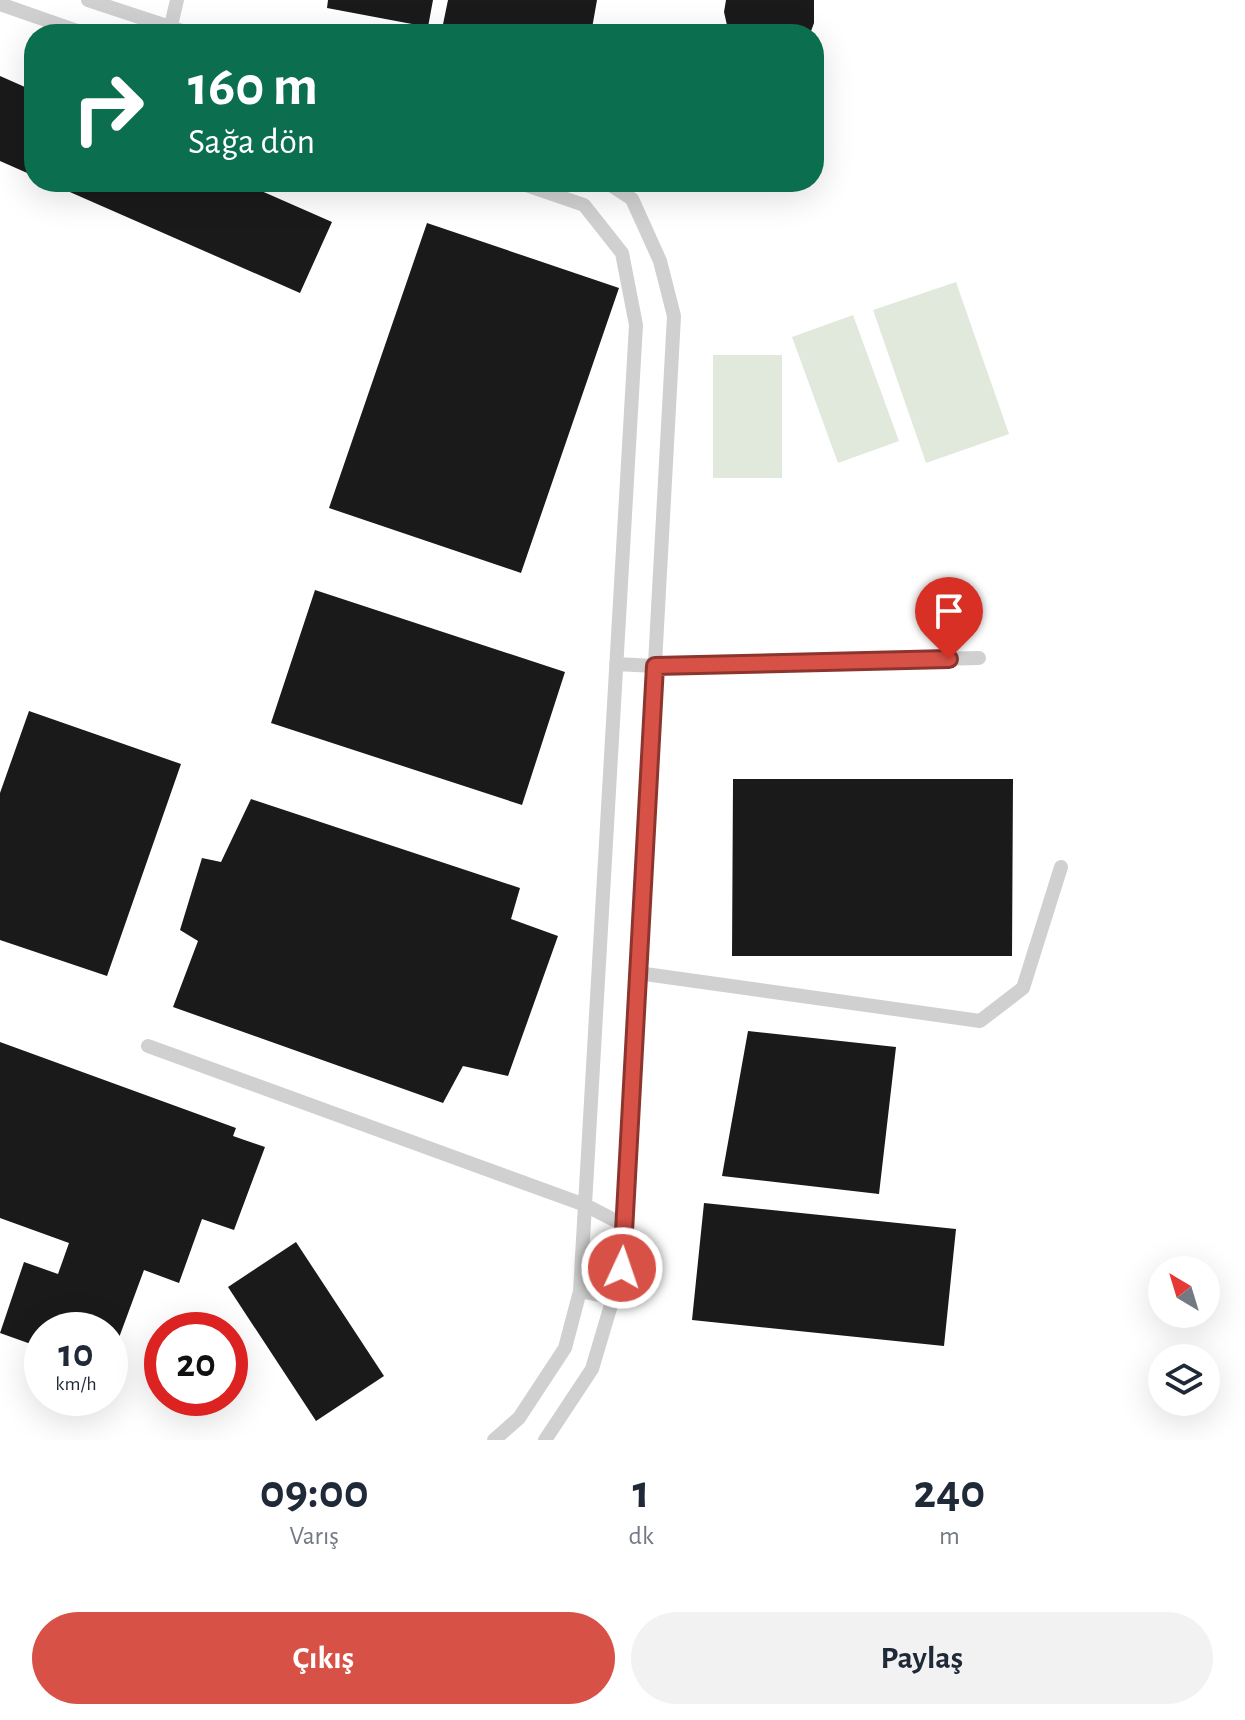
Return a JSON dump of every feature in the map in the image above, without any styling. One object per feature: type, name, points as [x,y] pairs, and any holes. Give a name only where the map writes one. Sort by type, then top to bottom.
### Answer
[{"type":"lane","points":[[88,0],[151,24]]},
{"type":"lane","points":[[172,24],[177,0]]},
{"type":"lane","points":[[0,4],[57,24]]},
{"type":"lane","points":[[494,1440],[519,1418],[565,1348],[580,1291],[636,325],[622,253],[584,205],[546,192]]},
{"type":"lane","points":[[545,1440],[592,1369],[622,1268],[674,316],[660,261],[632,199],[621,192]]},
{"type":"lane","points":[[616,664],[655,666],[979,658]]},
{"type":"lane","points":[[638,973],[980,1021],[1023,988],[1061,867]]},
{"type":"lane","points":[[148,1046],[585,1205],[624,1225]]},
{"type":"lane","points":[[580,1291],[613,1298]]},
{"type":"shaded area","points":[[956,282],[1009,434],[926,463],[873,310]]},
{"type":"shaded area","points":[[853,315],[899,441],[838,463],[792,337]]},
{"type":"shaded area","points":[[713,355],[782,355],[782,478],[713,478]]},
{"type":"building","points":[[328,0],[433,0],[429,24],[412,24],[327,8]]},
{"type":"building","points":[[448,0],[597,0],[593,24],[443,24]]},
{"type":"building","points":[[726,0],[814,0],[814,24],[727,24]]},
{"type":"building","points":[[0,76],[24,87],[24,172],[0,161]]},
{"type":"building","points":[[70,192],[264,192],[332,222],[300,293]]},
{"type":"building","points":[[427,223],[619,288],[521,573],[329,508]]},
{"type":"building","points":[[315,590],[565,672],[522,805],[271,723]]},
{"type":"building","points":[[29,711],[181,764],[107,976],[0,940],[0,793]]},
{"type":"building","points":[[733,779],[1013,779],[1012,956],[732,956]]},
{"type":"building","points":[[251,799],[520,888],[511,919],[558,936],[508,1076],[463,1066],[443,1103],[173,1007],[198,941],[180,930],[202,858],[221,862]]},
{"type":"building","points":[[748,1031],[896,1047],[879,1194],[722,1176]]},
{"type":"building","points":[[0,1042],[236,1128],[233,1136],[265,1147],[234,1230],[202,1219],[179,1283],[144,1270],[128,1313],[24,1312],[24,1342],[0,1333],[24,1262],[58,1274],[69,1243],[0,1218]]},
{"type":"building","points":[[704,1203],[956,1229],[944,1346],[692,1320]]},
{"type":"building","points":[[296,1242],[384,1376],[316,1421],[248,1317],[248,1312],[244,1312],[228,1287]]},
{"type":"route","points":[[622,1268],[655,666],[949,659]]}]
